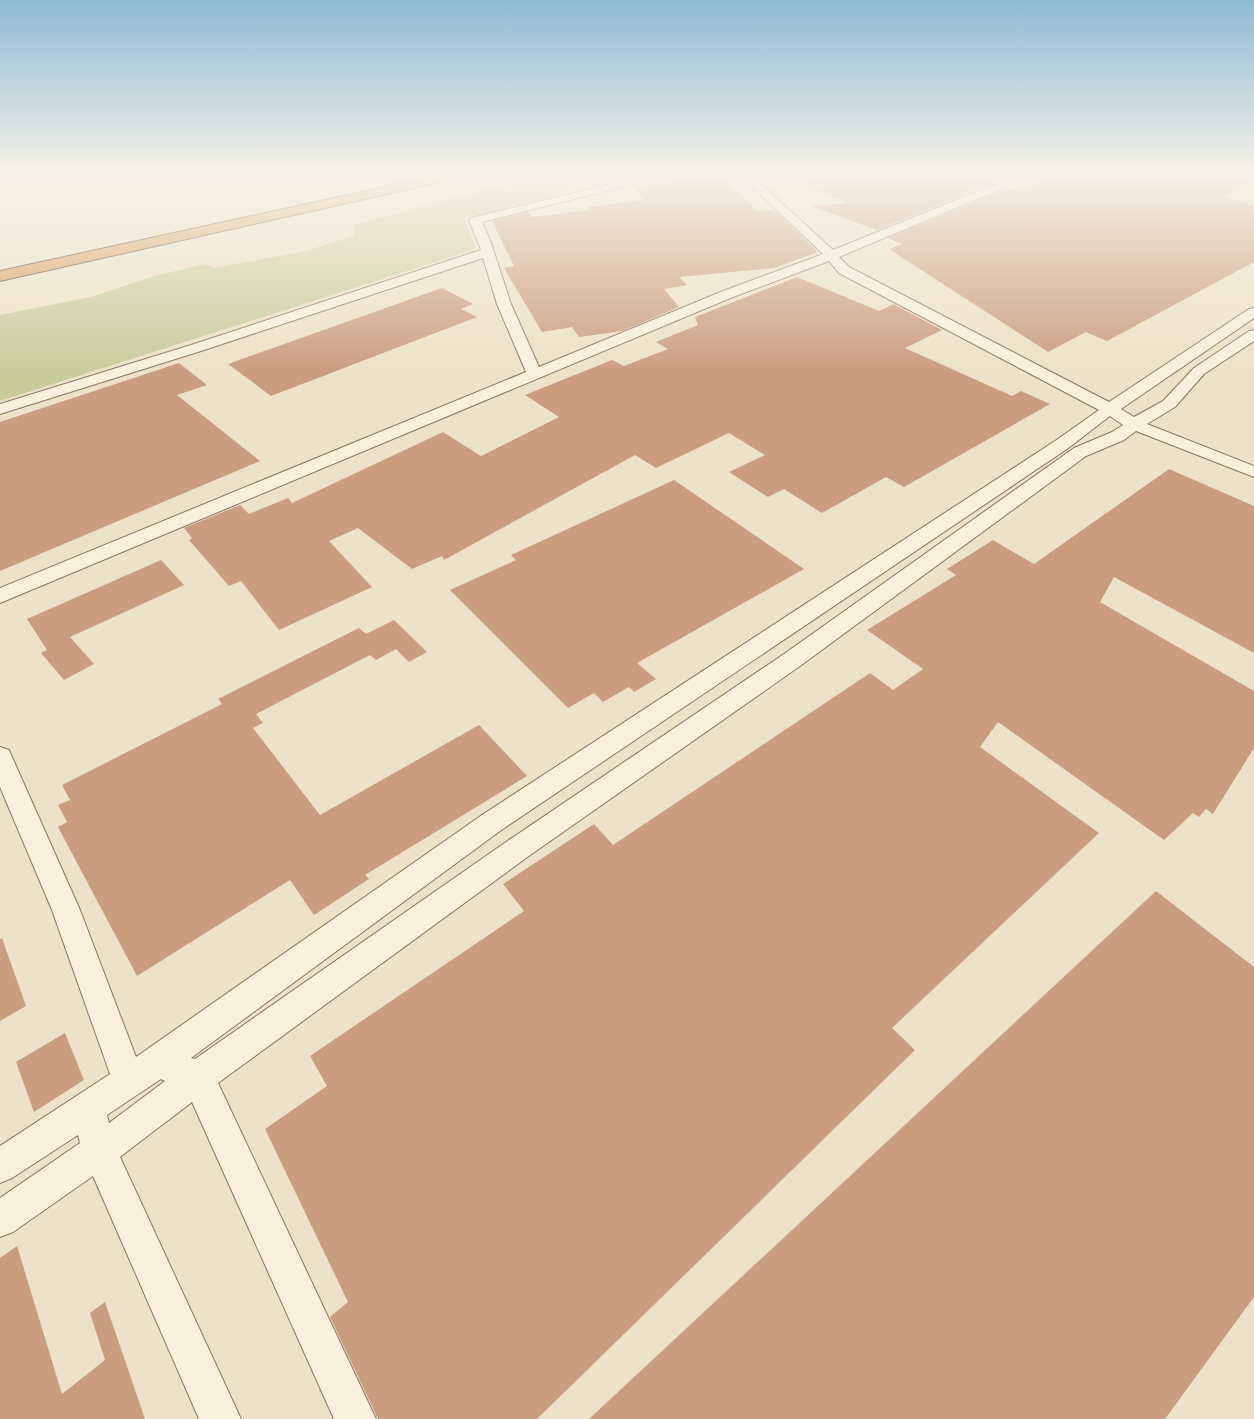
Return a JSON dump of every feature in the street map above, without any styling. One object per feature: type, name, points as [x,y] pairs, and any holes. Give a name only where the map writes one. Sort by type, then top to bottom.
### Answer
[{"type":"highway","points":[[0,276],[155,241]]},
{"type":"street","points":[[484,241],[504,304],[534,374]]},
{"type":"street","points":[[823,241],[837,253]]},
{"type":"street","points":[[825,241],[837,253],[844,270],[894,298],[1254,472]]},
{"type":"street","points":[[0,596],[728,294],[865,241]]},
{"type":"street","points":[[0,408],[196,348],[488,252]]},
{"type":"street","points":[[0,1166],[144,1072],[491,823],[1061,445],[1116,405],[1254,312]]},
{"type":"street","points":[[0,1218],[100,1151],[198,1078],[516,850],[792,660],[1080,452],[1118,436],[1142,419],[1169,404],[1199,371],[1254,334]]},
{"type":"street","points":[[1142,419],[1167,421]]},
{"type":"street","points":[[1184,429],[1254,460]]},
{"type":"street","points":[[0,757],[66,910],[144,1072]]},
{"type":"street","points":[[144,1072],[198,1078]]},
{"type":"street","points":[[198,1078],[355,1419]]},
{"type":"street","points":[[88,1109],[100,1151],[220,1419]]},
{"type":"green space","points":[[336,241],[473,241],[476,249],[0,401],[0,315],[91,297],[154,276],[206,264],[213,268],[307,251]]},
{"type":"building","points":[[502,241],[807,241],[818,252],[774,268],[679,277],[687,285],[664,289],[679,307],[622,331],[579,337],[572,327],[542,332],[504,268],[514,266]]},
{"type":"building","points":[[896,241],[1254,241],[1254,262],[1107,341],[1086,332],[1048,352],[889,249],[903,244]]},
{"type":"building","points":[[797,277],[879,311],[894,304],[942,330],[905,348],[1012,396],[1021,391],[1050,404],[904,487],[886,477],[822,513],[784,489],[768,497],[729,472],[765,455],[729,433],[656,468],[635,455],[444,560],[442,556],[412,569],[358,528],[329,541],[372,587],[279,630],[241,581],[229,586],[189,540],[192,538],[184,528],[240,505],[249,514],[288,498],[292,503],[443,432],[481,456],[559,417],[525,395],[612,360],[624,366],[668,349],[656,342],[698,325],[695,317]]},
{"type":"building","points":[[442,288],[473,304],[461,309],[477,317],[271,396],[228,364]]},
{"type":"building","points":[[179,363],[207,385],[177,395],[260,461],[0,571],[0,422]]},
{"type":"building","points":[[1169,469],[1254,506],[1254,653],[1114,577],[1100,602],[1254,691],[1254,748],[1213,814],[1206,809],[1199,817],[1193,813],[1164,840],[998,722],[980,747],[1099,833],[892,1028],[915,1050],[537,1419],[378,1419],[330,1317],[348,1302],[265,1129],[327,1086],[310,1056],[524,911],[503,884],[594,824],[613,845],[870,673],[893,690],[923,669],[867,630],[956,575],[947,569],[993,540],[1034,564]]},
{"type":"building","points":[[674,480],[804,569],[637,663],[656,679],[634,692],[629,687],[603,702],[594,693],[568,708],[450,590],[516,560],[511,555]]},
{"type":"building","points":[[161,560],[184,585],[70,637],[94,664],[64,680],[41,653],[47,650],[27,619]]},
{"type":"building","points":[[394,620],[427,652],[409,662],[396,649],[376,660],[370,655],[256,714],[263,723],[253,728],[320,815],[479,725],[527,776],[365,875],[369,879],[314,915],[290,880],[137,976],[58,827],[67,822],[58,805],[70,800],[62,785],[222,704],[218,699],[359,628],[366,634]]},
{"type":"building","points":[[1156,891],[1254,967],[1254,1297],[1165,1419],[589,1419]]},
{"type":"building","points":[[2,938],[26,1006],[0,1021],[0,939]]},
{"type":"building","points":[[65,1033],[84,1080],[34,1112],[16,1062]]},
{"type":"building","points":[[17,1246],[62,1394],[105,1360],[90,1313],[105,1302],[145,1419],[0,1419],[0,1258]]}]
